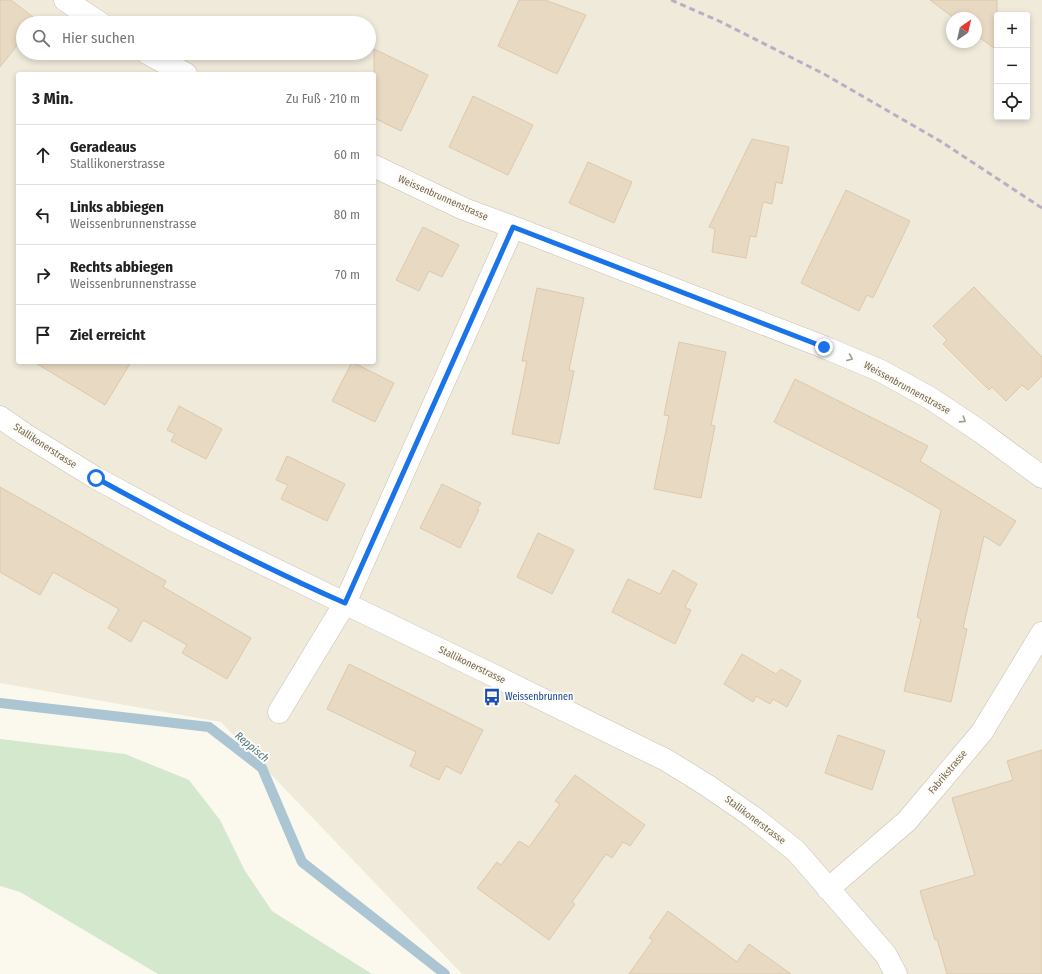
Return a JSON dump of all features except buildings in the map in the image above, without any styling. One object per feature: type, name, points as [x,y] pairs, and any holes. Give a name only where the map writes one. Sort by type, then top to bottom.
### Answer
[{"type":"street","points":[[65,0],[89,16]]},
{"type":"street","points":[[160,60],[182,72]]},
{"type":"street","name":"Weissenbrunnenstrasse","points":[[376,167],[464,209],[817,344],[881,371],[930,398],[982,432],[1042,478]]},
{"type":"street","points":[[279,712],[345,603],[513,227]]},
{"type":"street","name":"Stallikonerstrasse","points":[[0,417],[26,435],[96,478],[172,520],[666,760],[708,786],[753,817],[796,851],[886,954],[896,974]]},
{"type":"street","name":"Fabrikstrasse","points":[[828,889],[907,821],[982,732],[1042,633]]},
{"type":"shaded area","points":[[0,0],[1042,0],[1042,974],[462,974],[221,722],[0,683]]},
{"type":"green space","points":[[0,739],[125,754],[189,780],[220,820],[245,871],[272,911],[372,974],[158,974],[20,892],[0,886]]},
{"type":"waterway","name":"Reppisch","points":[[0,703],[209,727],[262,768],[302,862],[445,974]]},
{"type":"railway","points":[[671,0],[719,21],[824,74],[940,141],[1042,208]]},
{"type":"place","name":"Weissenbrunnen","points":[[492,697]]},
{"type":"route","points":[[96,478],[179,523],[345,603],[513,227],[824,347]]}]
